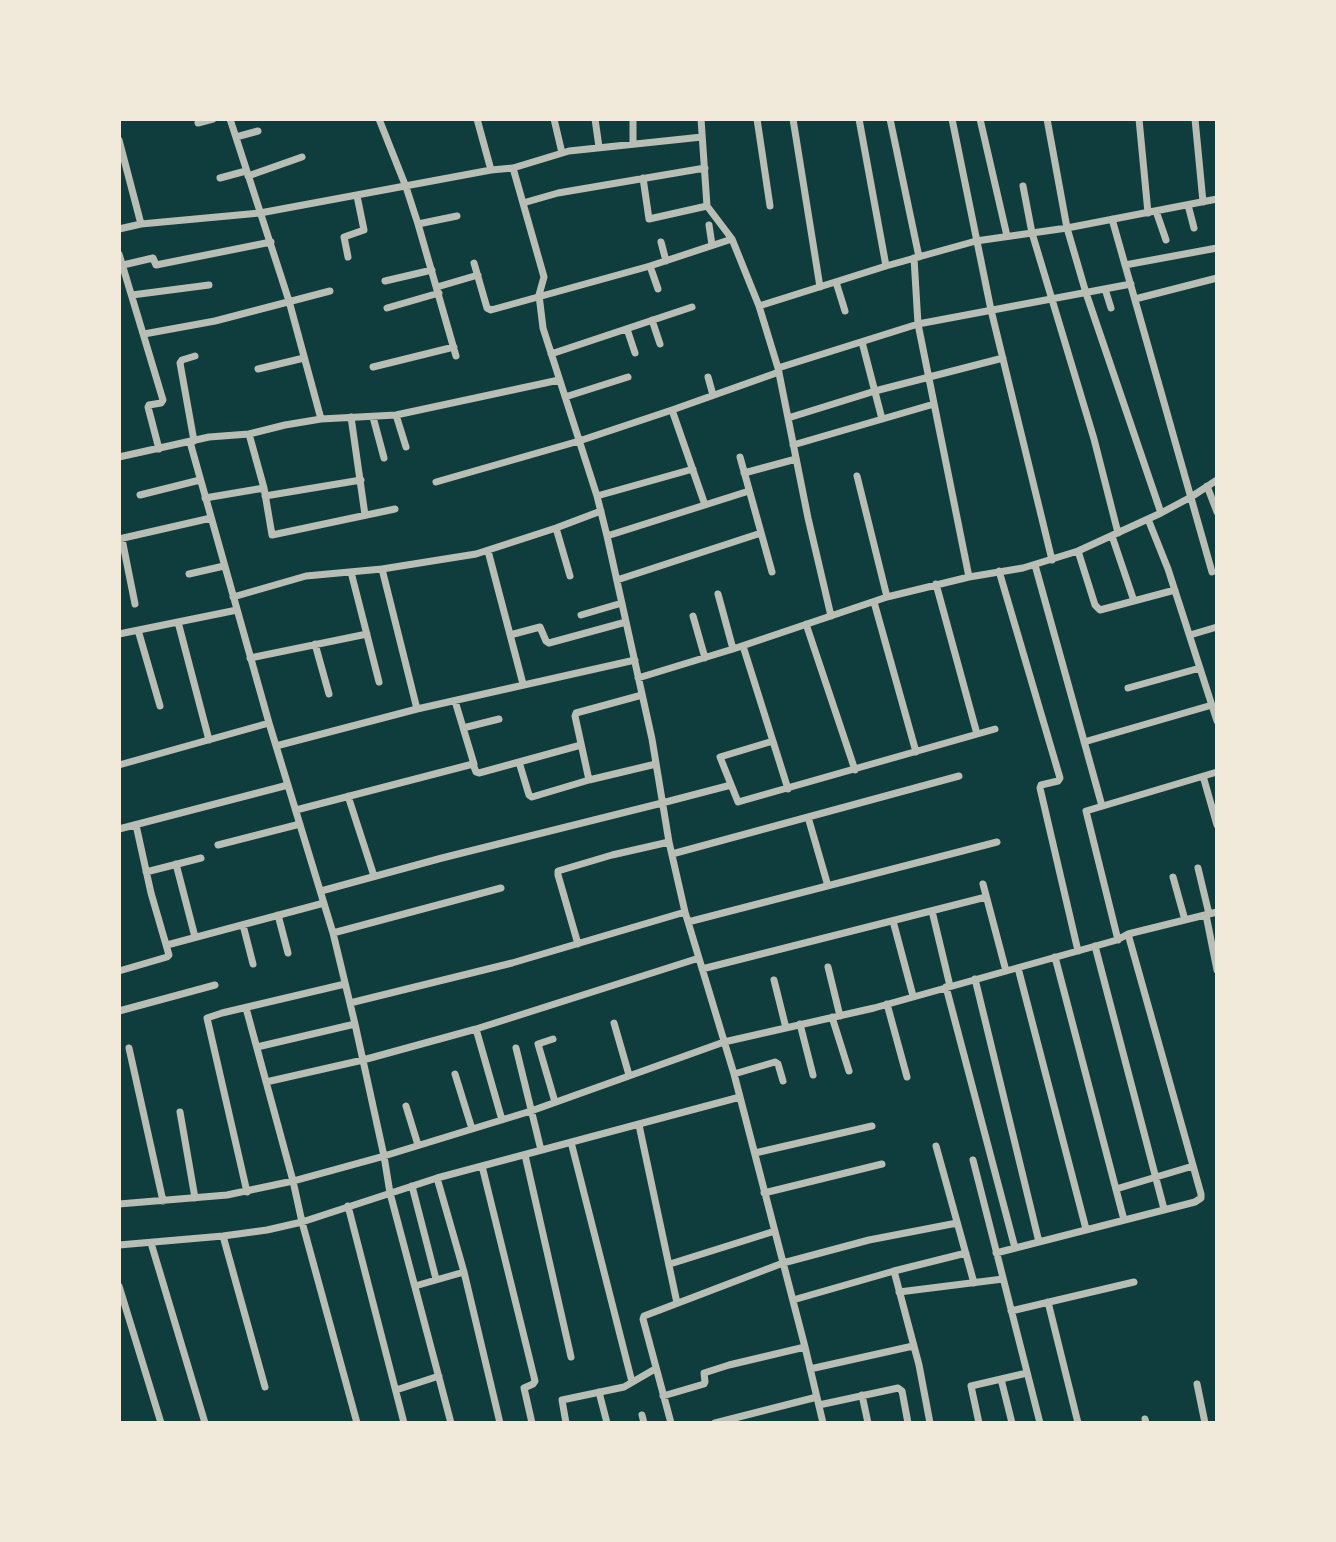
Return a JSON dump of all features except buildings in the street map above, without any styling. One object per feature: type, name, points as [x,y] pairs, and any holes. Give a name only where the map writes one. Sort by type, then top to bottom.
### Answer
[{"type":"street","points":[[198,123],[213,119]]},
{"type":"street","points":[[230,119],[289,301],[320,419]]},
{"type":"street","points":[[379,119],[406,187],[456,356]]},
{"type":"street","points":[[478,119],[491,170]]},
{"type":"street","points":[[554,119],[562,153]]},
{"type":"street","points":[[595,119],[599,147]]},
{"type":"street","points":[[633,119],[633,143]]},
{"type":"street","points":[[701,119],[708,206],[732,239],[758,306],[778,370],[831,616]]},
{"type":"street","points":[[757,119],[770,206]]},
{"type":"street","points":[[793,119],[820,287]]},
{"type":"street","points":[[859,119],[886,266]]},
{"type":"street","points":[[890,119],[916,258],[918,324],[969,577]]},
{"type":"street","points":[[952,119],[976,241],[1052,560]]},
{"type":"street","points":[[980,119],[1007,236]]},
{"type":"street","points":[[1047,119],[1067,229],[1161,513]]},
{"type":"street","points":[[1139,119],[1152,212],[1166,240]]},
{"type":"street","points":[[1195,119],[1203,202]]},
{"type":"street","points":[[236,138],[258,131]]},
{"type":"street","points":[[119,229],[141,224],[260,213],[513,168],[562,153],[599,147],[702,137]]},
{"type":"street","points":[[119,141],[141,224]]},
{"type":"street","points":[[220,178],[247,174],[302,157]]},
{"type":"street","points":[[513,168],[544,277],[539,295],[542,328],[597,496],[607,536],[635,660],[685,912],[734,1074],[823,1423]]},
{"type":"street","points":[[523,203],[558,193],[705,168]]},
{"type":"street","points":[[643,178],[649,219],[708,206]]},
{"type":"street","points":[[1023,186],[1032,233],[1094,439],[1115,534],[1135,601]]},
{"type":"street","points":[[348,257],[344,237],[364,230],[357,196]]},
{"type":"street","points":[[758,306],[976,241],[1067,229],[1217,199]]},
{"type":"street","points":[[1188,205],[1194,228]]},
{"type":"street","points":[[418,224],[457,216]]},
{"type":"street","points":[[1112,219],[1212,572]]},
{"type":"street","points":[[709,225],[712,246]]},
{"type":"street","points":[[474,263],[487,307],[491,310],[650,266],[732,239]]},
{"type":"street","points":[[122,265],[153,258],[156,265],[271,242]]},
{"type":"street","points":[[661,242],[666,261]]},
{"type":"street","points":[[1125,265],[1217,248]]},
{"type":"street","points":[[119,254],[163,400],[148,407],[159,449]]},
{"type":"street","points":[[650,266],[657,289]]},
{"type":"street","points":[[385,281],[432,270]]},
{"type":"street","points":[[387,308],[478,275]]},
{"type":"street","points":[[1135,299],[1217,278]]},
{"type":"street","points":[[836,282],[845,311]]},
{"type":"street","points":[[436,482],[579,441],[778,370],[918,324],[1130,284]]},
{"type":"street","points":[[132,295],[209,285]]},
{"type":"street","points":[[1105,289],[1111,308]]},
{"type":"street","points":[[144,334],[215,321],[330,291]]},
{"type":"street","points":[[551,354],[692,307]]},
{"type":"street","points":[[652,320],[660,344]]},
{"type":"street","points":[[627,329],[635,353]]},
{"type":"street","points":[[862,342],[882,419]]},
{"type":"street","points":[[373,367],[454,347]]},
{"type":"street","points":[[195,356],[180,363],[200,480],[269,723],[333,933],[363,1060],[390,1193],[451,1423]]},
{"type":"street","points":[[258,369],[304,358]]},
{"type":"street","points":[[788,418],[928,376],[1003,358]]},
{"type":"street","points":[[565,397],[628,377]]},
{"type":"street","points":[[708,377],[713,395]]},
{"type":"street","points":[[119,457],[218,436],[249,434],[320,419],[396,415],[559,380]]},
{"type":"street","points":[[793,445],[934,404]]},
{"type":"street","points":[[672,410],[705,505]]},
{"type":"street","points":[[396,415],[406,447]]},
{"type":"street","points":[[351,417],[365,515]]},
{"type":"street","points":[[373,417],[384,458]]},
{"type":"street","points":[[249,434],[272,535],[395,509]]},
{"type":"street","points":[[740,457],[772,572]]},
{"type":"street","points":[[744,473],[796,459]]},
{"type":"street","points":[[597,496],[693,469]]},
{"type":"street","points":[[857,475],[887,597]]},
{"type":"street","points":[[140,495],[200,480]]},
{"type":"street","points":[[205,498],[361,480]]},
{"type":"street","points":[[638,678],[744,646],[887,597],[1052,560],[1161,513],[1217,480]]},
{"type":"street","points":[[1207,486],[1217,512]]},
{"type":"street","points":[[607,536],[749,491]]},
{"type":"street","points":[[233,597],[306,576],[382,569],[488,551],[601,511]]},
{"type":"street","points":[[135,604],[120,539],[211,518]]},
{"type":"street","points":[[1148,519],[1175,590],[1217,720]]},
{"type":"street","points":[[556,528],[570,576]]},
{"type":"street","points":[[617,580],[761,533]]},
{"type":"street","points":[[488,551],[523,684]]},
{"type":"street","points":[[1078,551],[1095,605],[1100,610],[1175,590]]},
{"type":"street","points":[[1035,565],[1102,806]]},
{"type":"street","points":[[189,574],[225,566]]},
{"type":"street","points":[[382,569],[417,709]]},
{"type":"street","points":[[999,571],[1060,778],[1058,781],[1041,785],[1040,788],[1078,951]]},
{"type":"street","points":[[351,572],[379,681]]},
{"type":"street","points":[[936,584],[977,734]]},
{"type":"street","points":[[718,593],[733,649]]},
{"type":"street","points":[[874,602],[916,752]]},
{"type":"street","points":[[581,615],[622,603]]},
{"type":"street","points":[[119,634],[237,610]]},
{"type":"street","points":[[693,616],[705,658]]},
{"type":"street","points":[[178,622],[209,740]]},
{"type":"street","points":[[510,635],[540,626],[549,643],[626,622]]},
{"type":"street","points":[[806,624],[855,770]]},
{"type":"street","points":[[1190,635],[1217,627]]},
{"type":"street","points":[[138,630],[160,706]]},
{"type":"street","points":[[250,657],[366,634]]},
{"type":"street","points":[[315,644],[329,694]]},
{"type":"street","points":[[744,646],[788,789]]},
{"type":"street","points":[[276,746],[417,709],[635,660]]},
{"type":"street","points":[[1128,688],[1200,668]]},
{"type":"street","points":[[589,780],[575,717],[577,712],[642,695]]},
{"type":"street","points":[[455,701],[479,773],[581,745]]},
{"type":"street","points":[[1084,742],[1212,705]]},
{"type":"street","points":[[463,728],[499,719]]},
{"type":"street","points":[[119,765],[269,723]]},
{"type":"street","points":[[773,741],[720,757],[737,802],[995,729]]},
{"type":"street","points":[[519,762],[529,795],[532,797],[656,764]]},
{"type":"street","points":[[296,810],[474,764]]},
{"type":"street","points":[[1118,940],[1087,810],[1217,772]]},
{"type":"street","points":[[672,854],[959,776]]},
{"type":"street","points":[[1203,776],[1217,825]]},
{"type":"street","points":[[119,829],[288,785]]},
{"type":"street","points":[[321,891],[731,785]]},
{"type":"street","points":[[348,796],[374,876]]},
{"type":"street","points":[[808,817],[828,886]]},
{"type":"street","points":[[218,845],[300,824]]},
{"type":"street","points":[[119,971],[167,957],[169,954],[151,893],[136,825]]},
{"type":"street","points":[[578,944],[558,875],[559,870],[669,842]]},
{"type":"street","points":[[688,922],[997,842]]},
{"type":"street","points":[[146,872],[201,858]]},
{"type":"street","points":[[176,864],[195,937]]},
{"type":"street","points":[[1198,868],[1211,914],[1217,970]]},
{"type":"street","points":[[1173,877],[1185,920]]},
{"type":"street","points":[[983,884],[1006,971]]},
{"type":"street","points":[[333,933],[500,888]]},
{"type":"street","points":[[702,970],[986,897]]},
{"type":"street","points":[[167,945],[324,903]]},
{"type":"street","points":[[932,911],[948,987],[1016,1248]]},
{"type":"street","points":[[350,1003],[446,980],[685,912]]},
{"type":"street","points":[[119,1204],[247,1192],[293,1181],[531,1111],[724,1042],[887,1004],[1118,940],[1128,934],[1211,914]]},
{"type":"street","points":[[278,915],[288,953]]},
{"type":"street","points":[[893,920],[913,996]]},
{"type":"street","points":[[243,925],[253,964]]},
{"type":"street","points":[[996,1253],[1195,1202],[1201,1198],[1128,934]]},
{"type":"street","points":[[1095,946],[1164,1209]]},
{"type":"street","points":[[1055,957],[1124,1220]]},
{"type":"street","points":[[266,1082],[363,1060],[476,1029],[699,958]]},
{"type":"street","points":[[828,967],[849,1070]]},
{"type":"street","points":[[1018,968],[1086,1229]]},
{"type":"street","points":[[975,979],[1039,1242]]},
{"type":"street","points":[[774,980],[786,1028]]},
{"type":"street","points":[[247,1192],[207,1021],[209,1017],[345,984]]},
{"type":"street","points":[[119,1011],[215,985]]},
{"type":"street","points":[[887,1004],[907,1077]]},
{"type":"street","points":[[246,1008],[357,1423]]},
{"type":"street","points":[[614,1023],[629,1075]]},
{"type":"street","points":[[257,1047],[355,1024]]},
{"type":"street","points":[[800,1024],[813,1075]]},
{"type":"street","points":[[476,1029],[502,1120]]},
{"type":"street","points":[[553,1039],[538,1044],[555,1102]]},
{"type":"street","points":[[129,1048],[163,1201]]},
{"type":"street","points":[[516,1048],[541,1150]]},
{"type":"street","points":[[734,1074],[775,1062],[783,1081]]},
{"type":"street","points":[[455,1073],[472,1129]]},
{"type":"street","points":[[119,1245],[223,1236],[302,1222],[437,1178],[740,1097]]},
{"type":"street","points":[[406,1106],[418,1145]]},
{"type":"street","points":[[180,1112],[195,1198]]},
{"type":"street","points":[[639,1125],[677,1303]]},
{"type":"street","points":[[755,1153],[872,1126]]},
{"type":"street","points":[[571,1142],[632,1382]]},
{"type":"street","points":[[936,1146],[974,1283]]},
{"type":"street","points":[[525,1155],[571,1357]]},
{"type":"street","points":[[973,1160],[1040,1423]]},
{"type":"street","points":[[765,1193],[881,1164]]},
{"type":"street","points":[[482,1166],[535,1381],[524,1388],[533,1423]]},
{"type":"street","points":[[1116,1189],[1193,1166]]},
{"type":"street","points":[[437,1178],[464,1272],[500,1423]]},
{"type":"street","points":[[412,1186],[436,1279]]},
{"type":"street","points":[[348,1206],[404,1423]]},
{"type":"street","points":[[671,1423],[643,1317],[783,1264],[863,1241],[957,1223]]},
{"type":"street","points":[[670,1264],[775,1231]]},
{"type":"street","points":[[223,1236],[265,1387]]},
{"type":"street","points":[[152,1243],[205,1423]]},
{"type":"street","points":[[793,1300],[965,1253]]},
{"type":"street","points":[[894,1271],[919,1365],[930,1423]]},
{"type":"street","points":[[415,1286],[464,1272]]},
{"type":"street","points":[[899,1292],[1003,1279]]},
{"type":"street","points":[[1011,1311],[1134,1282]]},
{"type":"street","points":[[119,1286],[161,1423]]},
{"type":"street","points":[[1048,1302],[1078,1423]]},
{"type":"street","points":[[810,1369],[913,1346]]},
{"type":"street","points":[[663,1396],[705,1384],[704,1373],[805,1347]]},
{"type":"street","points":[[566,1423],[561,1402],[563,1400],[624,1387],[655,1369]]},
{"type":"street","points":[[979,1423],[971,1387],[1027,1373]]},
{"type":"street","points":[[396,1390],[439,1376]]},
{"type":"street","points":[[1001,1379],[1012,1423]]},
{"type":"street","points":[[1197,1384],[1205,1423]]},
{"type":"street","points":[[715,1423],[896,1388],[902,1391],[908,1423]]},
{"type":"street","points":[[599,1392],[607,1423]]},
{"type":"street","points":[[862,1395],[868,1423]]}]
